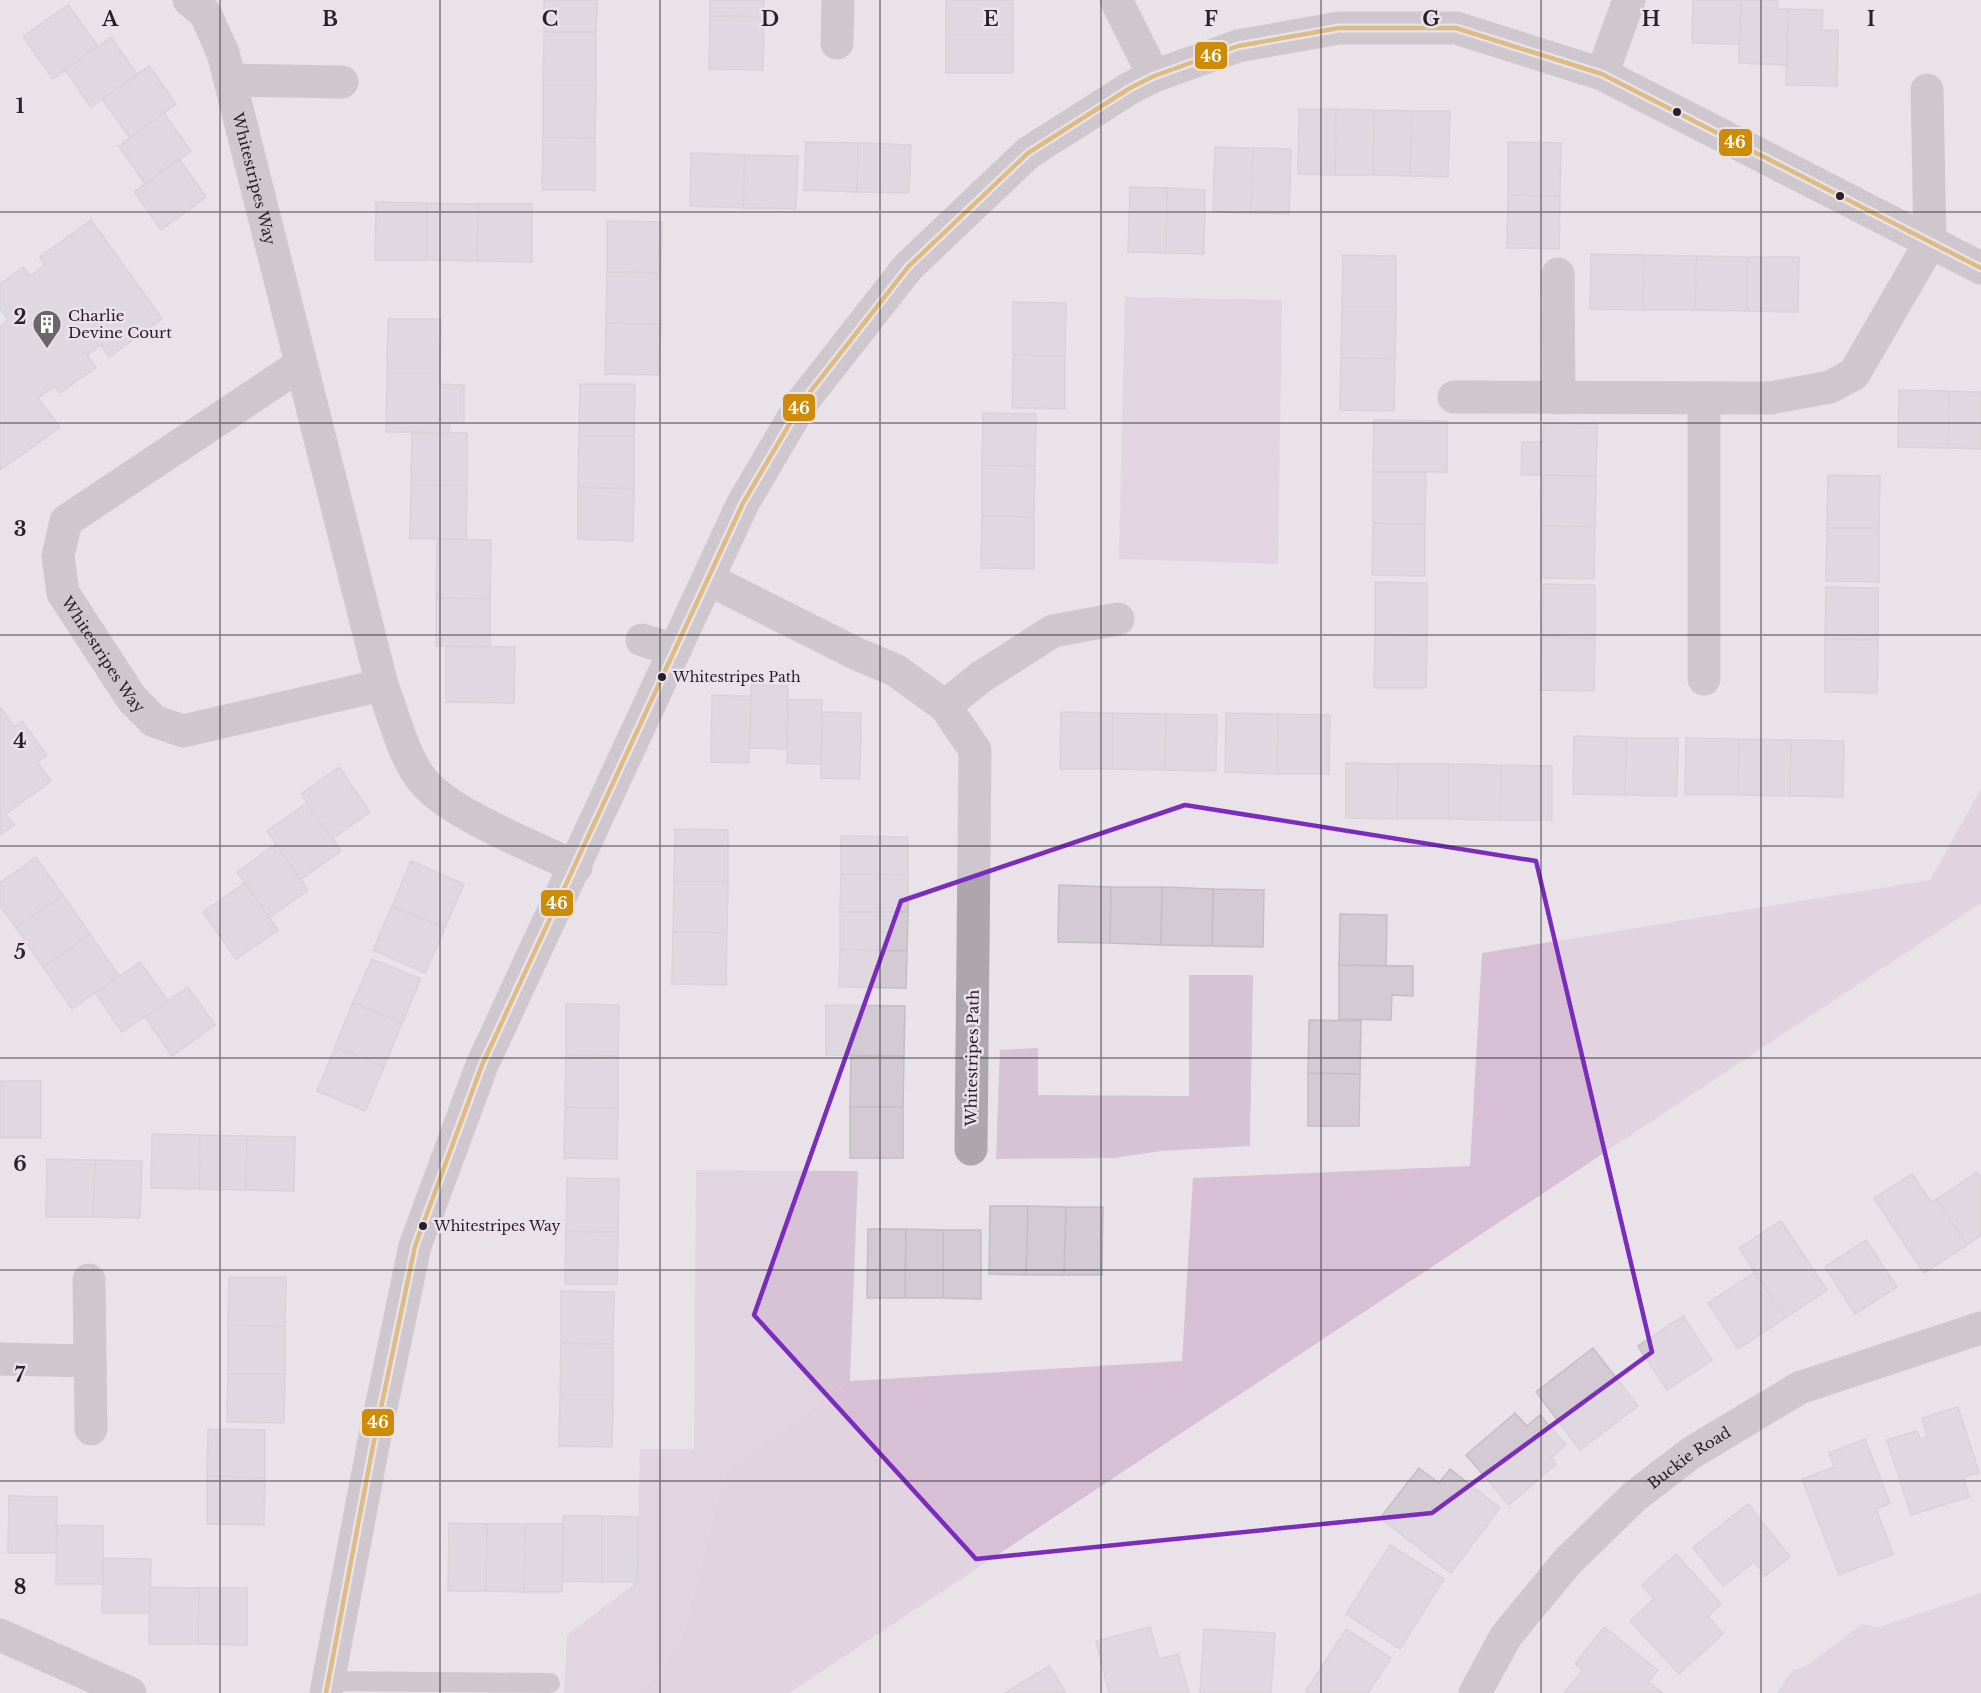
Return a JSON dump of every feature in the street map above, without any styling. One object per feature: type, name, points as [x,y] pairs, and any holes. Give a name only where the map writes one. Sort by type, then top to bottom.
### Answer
[{"type":"street","name":"Whitestripes Way","points":[[189,0],[205,13],[223,53],[382,685],[408,753],[424,781],[450,804],[576,867]]},
{"type":"street","points":[[837,43],[838,0]]},
{"type":"street","points":[[1116,0],[1154,76]]},
{"type":"street","points":[[1602,74],[1629,0]]},
{"type":"street","points":[[327,1687],[373,1446],[415,1246],[482,1065],[576,867],[743,503],[803,401],[908,267],[1028,153],[1130,88],[1154,76],[1238,46],[1339,28],[1456,28],[1602,74],[1981,268]]},
{"type":"street","points":[[230,80],[342,82]]},
{"type":"street","points":[[1454,397],[1770,398],[1830,387],[1854,374],[1930,243],[1927,90]]},
{"type":"street","points":[[1558,274],[1559,398]]},
{"type":"street","name":"Whitestripes Way","points":[[300,365],[66,521],[58,556],[63,593],[132,699],[154,721],[183,731],[382,685]]},
{"type":"street","points":[[1704,398],[1704,679]]},
{"type":"street","name":"Whitestripes Path","points":[[708,579],[857,654],[895,670],[945,706],[975,750],[971,1149]]},
{"type":"street","points":[[945,706],[981,678],[1053,632],[1118,619]]},
{"type":"street","points":[[642,640],[675,650]]},
{"type":"street","points":[[89,1280],[91,1429]]},
{"type":"street","name":"Buckie Road","points":[[1475,1693],[1506,1636],[1568,1562],[1635,1496],[1691,1453],[1799,1388],[1981,1328]]},
{"type":"street","points":[[0,1359],[90,1361]]},
{"type":"street","points":[[0,1635],[130,1693]]},
{"type":"lane","points":[[327,1687],[550,1683]]},
{"type":"highlighted area","points":[[1185,805],[1536,861],[1652,1352],[1432,1513],[976,1559],[754,1315],[901,901]]},
{"type":"shaded area","points":[[1125,297],[1282,300],[1278,564],[1119,559]]},
{"type":"shaded area","points":[[1981,789],[1981,903],[789,1693],[641,1693],[679,1646],[725,1472],[850,1381],[1182,1361],[1193,1178],[1470,1166],[1482,953],[1930,880]]},
{"type":"shaded area","points":[[1189,975],[1253,975],[1250,1146],[1161,1151],[1114,1158],[996,1159],[1000,1050],[1038,1048],[1038,1095],[1189,1096]]},
{"type":"shaded area","points":[[696,1170],[858,1171],[850,1381],[725,1472],[679,1646],[641,1693],[564,1693],[567,1635],[637,1582],[640,1449],[694,1449]]},
{"type":"shaded area","points":[[1981,1593],[1981,1693],[1777,1693],[1793,1670],[1808,1665],[1862,1624],[1879,1627]]},
{"type":"building","points":[[544,0],[597,0],[596,32],[544,32]]},
{"type":"building","points":[[710,0],[764,0],[764,17],[710,16]]},
{"type":"building","points":[[946,0],[1013,0],[1013,35],[946,35]]},
{"type":"building","points":[[1693,0],[1741,0],[1740,44],[1692,43]]},
{"type":"building","points":[[1741,0],[1778,0],[1777,9],[1788,9],[1787,65],[1739,63]]},
{"type":"building","points":[[68,5],[98,46],[53,79],[23,37]]},
{"type":"building","points":[[1788,9],[1823,10],[1822,30],[1838,30],[1837,86],[1786,85]]},
{"type":"building","points":[[710,16],[764,17],[763,70],[709,69]]},
{"type":"building","points":[[544,32],[596,32],[596,85],[543,85]]},
{"type":"building","points":[[946,35],[1013,35],[1013,73],[946,73]]},
{"type":"building","points":[[111,37],[137,74],[91,107],[65,70]]},
{"type":"building","points":[[149,66],[176,104],[130,138],[102,99]]},
{"type":"building","points":[[543,85],[596,85],[595,138],[543,137]]},
{"type":"building","points":[[1299,109],[1336,109],[1335,175],[1298,174]]},
{"type":"building","points":[[1336,109],[1374,110],[1373,175],[1335,175]]},
{"type":"building","points":[[1374,110],[1412,111],[1410,176],[1373,175]]},
{"type":"building","points":[[1412,111],[1450,111],[1448,177],[1410,176]]},
{"type":"building","points":[[164,113],[191,151],[145,184],[119,146]]},
{"type":"building","points":[[543,137],[595,138],[595,190],[542,190]]},
{"type":"building","points":[[806,142],[858,143],[857,192],[804,190]]},
{"type":"building","points":[[1508,142],[1561,143],[1560,196],[1508,195]]},
{"type":"building","points":[[858,143],[911,145],[909,193],[857,192]]},
{"type":"building","points":[[1215,147],[1253,148],[1251,213],[1213,212]]},
{"type":"building","points":[[1253,148],[1291,149],[1289,214],[1251,213]]},
{"type":"building","points":[[691,153],[745,155],[743,208],[690,206]]},
{"type":"building","points":[[745,155],[798,156],[796,209],[743,208]]},
{"type":"building","points":[[179,159],[206,197],[161,230],[134,192]]},
{"type":"building","points":[[1130,187],[1167,188],[1166,253],[1128,252]]},
{"type":"building","points":[[1167,188],[1205,190],[1204,254],[1166,253]]},
{"type":"building","points":[[1508,195],[1560,196],[1559,249],[1507,248]]},
{"type":"building","points":[[376,202],[427,203],[427,260],[375,260]]},
{"type":"building","points":[[427,203],[478,204],[477,261],[427,260]]},
{"type":"building","points":[[478,204],[532,204],[532,262],[477,261]]},
{"type":"building","name":"Charlie Devine Court","points":[[91,220],[162,319],[109,357],[101,345],[87,355],[96,367],[60,393],[55,386],[38,398],[60,427],[0,470],[0,326],[8,320],[0,309],[0,284],[23,267],[30,276],[45,265],[40,257]]},
{"type":"building","points":[[607,221],[662,222],[661,273],[607,272]]},
{"type":"building","points":[[1591,254],[1644,255],[1643,310],[1590,309]]},
{"type":"building","points":[[1343,255],[1396,256],[1396,307],[1342,307]]},
{"type":"building","points":[[1644,255],[1696,256],[1695,310],[1643,310]]},
{"type":"building","points":[[1696,256],[1747,257],[1747,311],[1695,310]]},
{"type":"building","points":[[1747,257],[1799,257],[1798,312],[1747,311]]},
{"type":"building","points":[[607,272],[661,273],[661,324],[606,323]]},
{"type":"building","points":[[1013,302],[1066,303],[1065,356],[1013,355]]},
{"type":"building","points":[[1342,307],[1396,307],[1395,359],[1341,358]]},
{"type":"building","points":[[388,319],[441,319],[440,373],[387,373]]},
{"type":"building","points":[[606,323],[661,324],[659,375],[605,374]]},
{"type":"building","points":[[1013,355],[1065,356],[1065,409],[1012,408]]},
{"type":"building","points":[[1341,358],[1395,359],[1394,411],[1340,410]]},
{"type":"building","points":[[387,373],[440,373],[440,384],[464,385],[464,423],[450,423],[449,433],[386,432]]},
{"type":"building","points":[[580,384],[635,384],[634,436],[579,436]]},
{"type":"building","points":[[1899,390],[1949,391],[1948,448],[1898,447]]},
{"type":"building","points":[[1949,391],[1981,392],[1981,449],[1948,448]]},
{"type":"building","points":[[983,413],[1036,414],[1035,466],[982,465]]},
{"type":"building","points":[[1374,420],[1447,421],[1447,472],[1373,472]]},
{"type":"building","points":[[1544,423],[1597,424],[1596,476],[1521,475],[1522,442],[1543,442]]},
{"type":"building","points":[[412,433],[467,433],[467,485],[411,485]]},
{"type":"building","points":[[579,436],[634,436],[634,489],[578,487]]},
{"type":"building","points":[[982,465],[1035,466],[1034,517],[982,516]]},
{"type":"building","points":[[1373,472],[1426,472],[1425,524],[1373,523]]},
{"type":"building","points":[[1543,475],[1596,476],[1595,527],[1542,526]]},
{"type":"building","points":[[1828,475],[1880,476],[1879,528],[1827,528]]},
{"type":"building","points":[[411,485],[467,485],[466,539],[410,539]]},
{"type":"building","points":[[578,487],[634,489],[633,541],[578,539]]},
{"type":"building","points":[[982,516],[1034,517],[1034,569],[981,568]]},
{"type":"building","points":[[1373,523],[1425,524],[1425,576],[1372,575]]},
{"type":"building","points":[[1542,526],[1595,527],[1594,579],[1542,578]]},
{"type":"building","points":[[1827,528],[1879,528],[1879,582],[1826,581]]},
{"type":"building","points":[[437,539],[491,540],[490,599],[436,598]]},
{"type":"building","points":[[1375,582],[1427,583],[1427,636],[1375,635]]},
{"type":"building","points":[[1543,584],[1595,585],[1595,638],[1542,637]]},
{"type":"building","points":[[1826,587],[1878,588],[1878,640],[1825,639]]},
{"type":"building","points":[[436,598],[490,599],[490,647],[436,646]]},
{"type":"building","points":[[1375,635],[1427,636],[1426,688],[1374,688]]},
{"type":"building","points":[[1542,637],[1595,638],[1594,691],[1541,690]]},
{"type":"building","points":[[1825,639],[1878,640],[1877,693],[1825,692]]},
{"type":"building","points":[[446,646],[515,647],[514,703],[446,702]]},
{"type":"building","points":[[751,685],[788,686],[787,749],[750,748]]},
{"type":"building","points":[[712,695],[751,696],[749,763],[711,762]]},
{"type":"building","points":[[788,700],[822,700],[821,764],[787,763]]},
{"type":"building","points":[[0,707],[14,727],[22,721],[47,755],[37,762],[51,781],[6,814],[14,825],[0,835]]},
{"type":"building","points":[[822,712],[861,713],[860,779],[821,778]]},
{"type":"building","points":[[1061,712],[1113,713],[1113,769],[1060,769]]},
{"type":"building","points":[[1113,713],[1166,714],[1165,770],[1113,769]]},
{"type":"building","points":[[1226,713],[1278,714],[1277,774],[1225,772]]},
{"type":"building","points":[[1166,714],[1217,715],[1216,771],[1165,770]]},
{"type":"building","points":[[1278,714],[1330,715],[1329,774],[1277,774]]},
{"type":"building","points":[[1574,736],[1626,738],[1625,795],[1573,794]]},
{"type":"building","points":[[1626,738],[1678,738],[1677,796],[1625,795]]},
{"type":"building","points":[[1686,738],[1739,739],[1738,795],[1685,795]]},
{"type":"building","points":[[1739,739],[1791,740],[1790,796],[1738,795]]},
{"type":"building","points":[[1791,740],[1844,741],[1843,797],[1790,796]]},
{"type":"building","points":[[1346,763],[1398,764],[1397,819],[1346,818]]},
{"type":"building","points":[[1398,764],[1449,764],[1449,819],[1397,819]]},
{"type":"building","points":[[1449,764],[1501,765],[1500,820],[1449,819]]},
{"type":"building","points":[[1501,765],[1552,766],[1552,820],[1500,820]]},
{"type":"building","points":[[339,767],[370,812],[332,839],[301,794]]},
{"type":"building","points":[[307,803],[341,851],[301,879],[267,831]]},
{"type":"building","points":[[675,829],[728,830],[728,881],[674,881]]},
{"type":"building","points":[[841,836],[908,837],[908,875],[841,874]]},
{"type":"building","points":[[276,844],[308,890],[269,918],[237,872]]},
{"type":"building","points":[[36,857],[63,895],[16,928],[0,906],[0,883]]},
{"type":"building","points":[[411,861],[464,884],[445,928],[392,906]]},
{"type":"building","points":[[841,874],[908,875],[908,912],[840,912]]},
{"type":"building","points":[[674,881],[728,881],[727,933],[673,932]]},
{"type":"building","points":[[245,883],[278,930],[236,959],[203,912]]},
{"type":"building","points":[[1059,885],[1111,887],[1110,943],[1058,942]]},
{"type":"building","points":[[1111,887],[1162,887],[1161,945],[1110,943]]},
{"type":"building","points":[[1162,887],[1213,889],[1212,946],[1161,945]]},
{"type":"building","points":[[1213,889],[1264,890],[1263,947],[1212,946]]},
{"type":"building","points":[[63,895],[90,934],[43,967],[16,928]]},
{"type":"building","points":[[392,906],[445,928],[425,973],[373,950]]},
{"type":"building","points":[[840,912],[908,912],[907,951],[840,949]]},
{"type":"building","points":[[1340,914],[1387,915],[1386,966],[1339,965]]},
{"type":"building","points":[[673,932],[727,933],[726,985],[672,984]]},
{"type":"building","points":[[90,934],[119,976],[72,1009],[43,967]]},
{"type":"building","points":[[840,949],[907,951],[906,988],[839,987]]},
{"type":"building","points":[[372,959],[421,979],[402,1023],[353,1002]]},
{"type":"building","points":[[140,962],[168,1001],[122,1032],[95,993]]},
{"type":"building","points":[[1339,965],[1413,966],[1413,996],[1392,995],[1391,1020],[1339,1019]]},
{"type":"building","points":[[188,987],[215,1025],[172,1056],[145,1017]]},
{"type":"building","points":[[353,1002],[402,1023],[384,1067],[335,1047]]},
{"type":"building","points":[[566,1004],[619,1005],[618,1056],[566,1055]]},
{"type":"building","points":[[826,1005],[905,1006],[904,1056],[826,1055]]},
{"type":"building","points":[[1309,1020],[1361,1021],[1360,1074],[1308,1073]]},
{"type":"building","points":[[335,1047],[384,1067],[365,1111],[317,1091]]},
{"type":"building","points":[[566,1055],[618,1056],[618,1108],[565,1107]]},
{"type":"building","points":[[851,1056],[904,1056],[903,1107],[850,1107]]},
{"type":"building","points":[[1308,1073],[1360,1074],[1359,1126],[1308,1126]]},
{"type":"building","points":[[0,1081],[41,1081],[41,1138],[0,1138]]},
{"type":"building","points":[[565,1107],[618,1108],[617,1159],[564,1158]]},
{"type":"building","points":[[850,1107],[903,1107],[903,1158],[850,1158]]},
{"type":"building","points":[[152,1134],[200,1135],[199,1189],[151,1188]]},
{"type":"building","points":[[200,1135],[247,1136],[246,1190],[199,1189]]},
{"type":"building","points":[[247,1136],[295,1137],[294,1191],[246,1190]]},
{"type":"building","points":[[47,1159],[95,1160],[93,1217],[46,1217]]},
{"type":"building","points":[[95,1160],[142,1161],[140,1218],[93,1217]]},
{"type":"building","points":[[1977,1172],[1981,1177],[1981,1235],[1967,1245],[1937,1199]]},
{"type":"building","points":[[1912,1174],[1931,1202],[1937,1199],[1967,1245],[1924,1273],[1874,1198]]},
{"type":"building","points":[[567,1178],[619,1179],[618,1232],[566,1231]]},
{"type":"building","points":[[990,1206],[1028,1206],[1026,1275],[989,1274]]},
{"type":"building","points":[[1028,1206],[1066,1207],[1064,1275],[1026,1275]]},
{"type":"building","points":[[1066,1207],[1103,1207],[1102,1275],[1064,1275]]},
{"type":"building","points":[[1781,1221],[1827,1290],[1785,1318],[1739,1248]]},
{"type":"building","points":[[868,1229],[906,1229],[905,1298],[867,1298]]},
{"type":"building","points":[[906,1229],[943,1230],[943,1298],[905,1298]]},
{"type":"building","points":[[943,1230],[981,1230],[981,1299],[943,1298]]},
{"type":"building","points":[[566,1231],[618,1232],[617,1284],[565,1284]]},
{"type":"building","points":[[1866,1240],[1897,1287],[1855,1314],[1825,1267]]},
{"type":"building","points":[[1755,1272],[1785,1318],[1738,1349],[1708,1303]]},
{"type":"building","points":[[229,1277],[286,1277],[285,1326],[228,1325]]},
{"type":"building","points":[[561,1291],[614,1292],[613,1344],[561,1343]]},
{"type":"building","points":[[1683,1316],[1712,1360],[1667,1390],[1638,1346]]},
{"type":"building","points":[[228,1325],[285,1326],[285,1374],[228,1374]]},
{"type":"building","points":[[561,1343],[613,1344],[613,1395],[560,1395]]},
{"type":"building","points":[[1593,1348],[1638,1406],[1580,1450],[1536,1392]]},
{"type":"building","points":[[228,1374],[285,1374],[284,1423],[227,1422]]},
{"type":"building","points":[[560,1395],[613,1395],[612,1447],[559,1446]]},
{"type":"building","points":[[1958,1407],[1979,1473],[1964,1477],[1969,1497],[1911,1515],[1887,1440],[1917,1431],[1920,1439],[1927,1437],[1922,1418]]},
{"type":"building","points":[[1515,1413],[1527,1426],[1540,1415],[1566,1445],[1551,1458],[1556,1464],[1509,1505],[1466,1455]]},
{"type":"building","points":[[208,1429],[265,1430],[265,1478],[207,1476]]},
{"type":"building","points":[[1865,1439],[1890,1503],[1876,1509],[1893,1554],[1839,1575],[1802,1479],[1834,1467],[1829,1453]]},
{"type":"building","points":[[1419,1468],[1439,1483],[1450,1469],[1500,1508],[1451,1573],[1380,1518]]},
{"type":"building","points":[[207,1476],[265,1478],[264,1525],[207,1524]]},
{"type":"building","points":[[9,1496],[57,1497],[56,1553],[8,1553]]},
{"type":"building","points":[[1748,1504],[1790,1557],[1765,1576],[1755,1562],[1723,1586],[1693,1547]]},
{"type":"building","points":[[563,1516],[602,1516],[602,1582],[563,1581]]},
{"type":"building","points":[[602,1516],[638,1517],[637,1582],[602,1582]]},
{"type":"building","points":[[449,1523],[487,1524],[486,1591],[448,1591]]},
{"type":"building","points":[[487,1524],[525,1524],[524,1592],[486,1591]]},
{"type":"building","points":[[525,1524],[563,1524],[562,1592],[524,1592]]},
{"type":"building","points":[[57,1525],[103,1526],[103,1584],[56,1584]]},
{"type":"building","points":[[1390,1545],[1444,1579],[1400,1649],[1346,1614]]},
{"type":"building","points":[[1676,1554],[1721,1604],[1708,1616],[1723,1634],[1679,1674],[1630,1621],[1654,1599],[1642,1585]]},
{"type":"building","points":[[103,1558],[151,1559],[150,1613],[102,1613]]},
{"type":"building","points":[[150,1587],[199,1588],[198,1644],[149,1644]]},
{"type":"building","points":[[199,1588],[247,1588],[247,1645],[198,1644]]},
{"type":"building","points":[[1150,1627],[1159,1659],[1178,1654],[1189,1693],[1109,1693],[1096,1641]]},
{"type":"building","points":[[1604,1627],[1658,1670],[1648,1682],[1663,1693],[1564,1693],[1583,1670],[1575,1664]]},
{"type":"building","points":[[1204,1629],[1275,1633],[1271,1693],[1200,1693]]},
{"type":"building","points":[[1346,1629],[1391,1658],[1368,1693],[1308,1693],[1306,1691]]},
{"type":"building","points":[[1049,1666],[1066,1693],[1005,1693]]},
{"type":"transit line","name":"46","points":[[326,1693],[373,1446],[415,1246],[482,1065],[743,503],[803,401],[908,267],[1028,153],[1130,88],[1154,76],[1238,46],[1339,28],[1456,28],[1602,74],[1981,268]]},
{"type":"place","name":"Charlie Devine Court","points":[[47,350]]},
{"type":"place","name":"Whitestripes Path","points":[[662,677]]},
{"type":"place","name":"Whitestripes Way","points":[[423,1226]]}]
